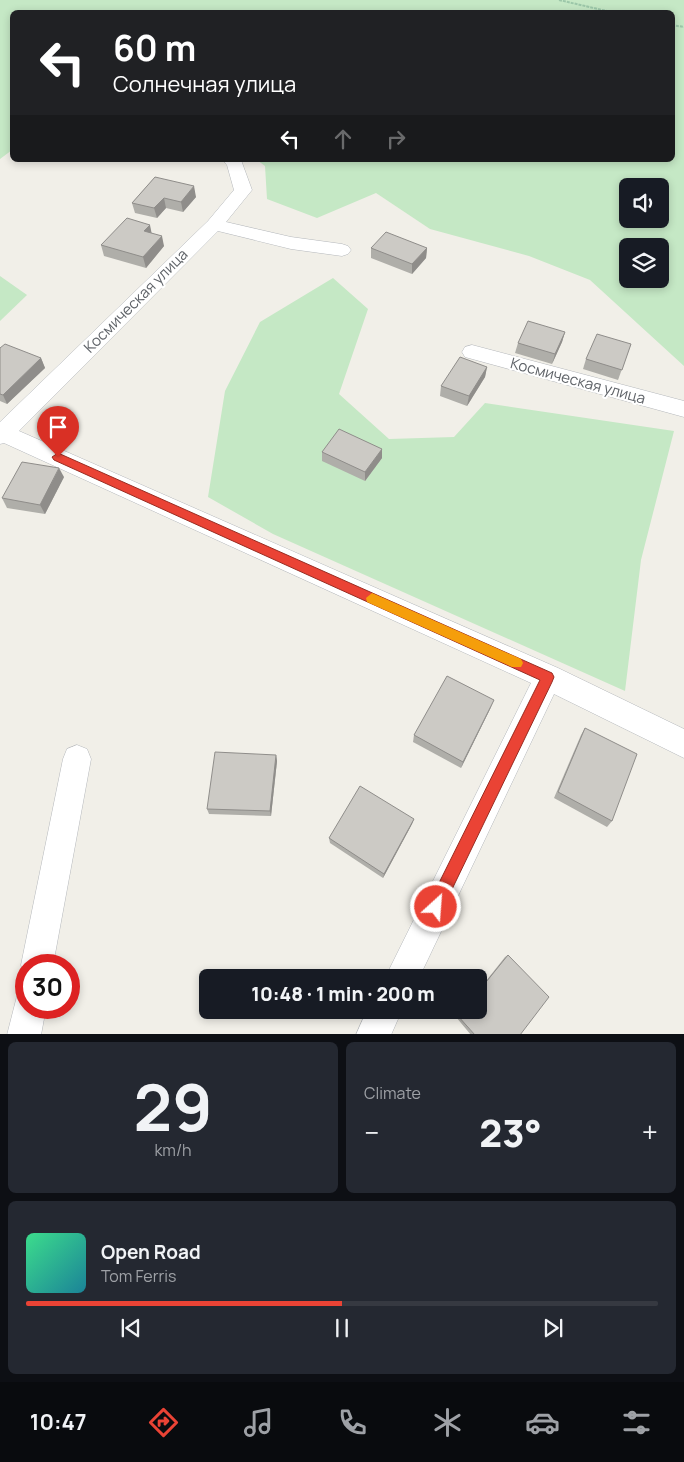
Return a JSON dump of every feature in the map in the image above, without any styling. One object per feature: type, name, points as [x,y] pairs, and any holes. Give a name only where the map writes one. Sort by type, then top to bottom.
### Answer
[{"type":"street","name":"Космическая улица","points":[[2,434],[214,225],[243,190],[234,162]]},
{"type":"street","points":[[214,225],[291,243],[342,250]]},
{"type":"street","name":"Космическая улица","points":[[472,352],[684,409]]},
{"type":"street","points":[[2,434],[548,677],[684,744]]},
{"type":"street","points":[[405,969],[548,677]]},
{"type":"street","points":[[40,954],[77,759]]},
{"type":"street","points":[[24,1034],[27,1019]]},
{"type":"street","points":[[373,1034],[380,1019]]},
{"type":"path","points":[[559,0],[602,10]]},
{"type":"green space","points":[[0,0],[684,0],[684,366],[590,280],[529,256],[430,229],[376,193],[317,218],[267,199],[265,166],[260,162],[675,162],[675,10],[10,10],[10,152],[0,159]]},
{"type":"green space","points":[[0,276],[27,295],[0,321]]},
{"type":"green space","points":[[333,278],[368,309],[339,394],[389,439],[454,437],[485,403],[674,431],[641,560],[625,691],[273,534],[208,497],[225,391],[260,322]]},
{"type":"building","points":[[155,177],[194,186],[181,202],[164,198],[154,208],[132,203]]},
{"type":"building","points":[[127,218],[150,225],[144,231],[162,236],[143,257],[101,245]]},
{"type":"building","points":[[386,232],[427,248],[412,264],[371,248]]},
{"type":"building","points":[[528,321],[565,332],[555,354],[518,343]]},
{"type":"building","points":[[597,334],[631,344],[622,370],[586,359]]},
{"type":"building","points":[[5,344],[41,358],[3,395],[0,394],[0,348]]},
{"type":"building","points":[[460,357],[487,367],[469,396],[441,386]]},
{"type":"building","points":[[339,429],[382,449],[365,472],[322,452]]},
{"type":"building","points":[[22,462],[59,468],[40,505],[2,498]]},
{"type":"building","points":[[447,676],[494,700],[463,762],[414,735]]},
{"type":"building","points":[[585,728],[637,754],[612,821],[558,792]]},
{"type":"building","points":[[215,752],[276,755],[270,811],[207,809]]},
{"type":"building","points":[[360,786],[414,819],[384,874],[329,838]]},
{"type":"building","points":[[508,955],[549,997],[521,1034],[474,1034],[461,1019],[487,1019],[487,981]]},
{"type":"slow traffic","points":[[372,598],[516,663]]},
{"type":"route","points":[[58,457],[548,677],[436,907]]}]
